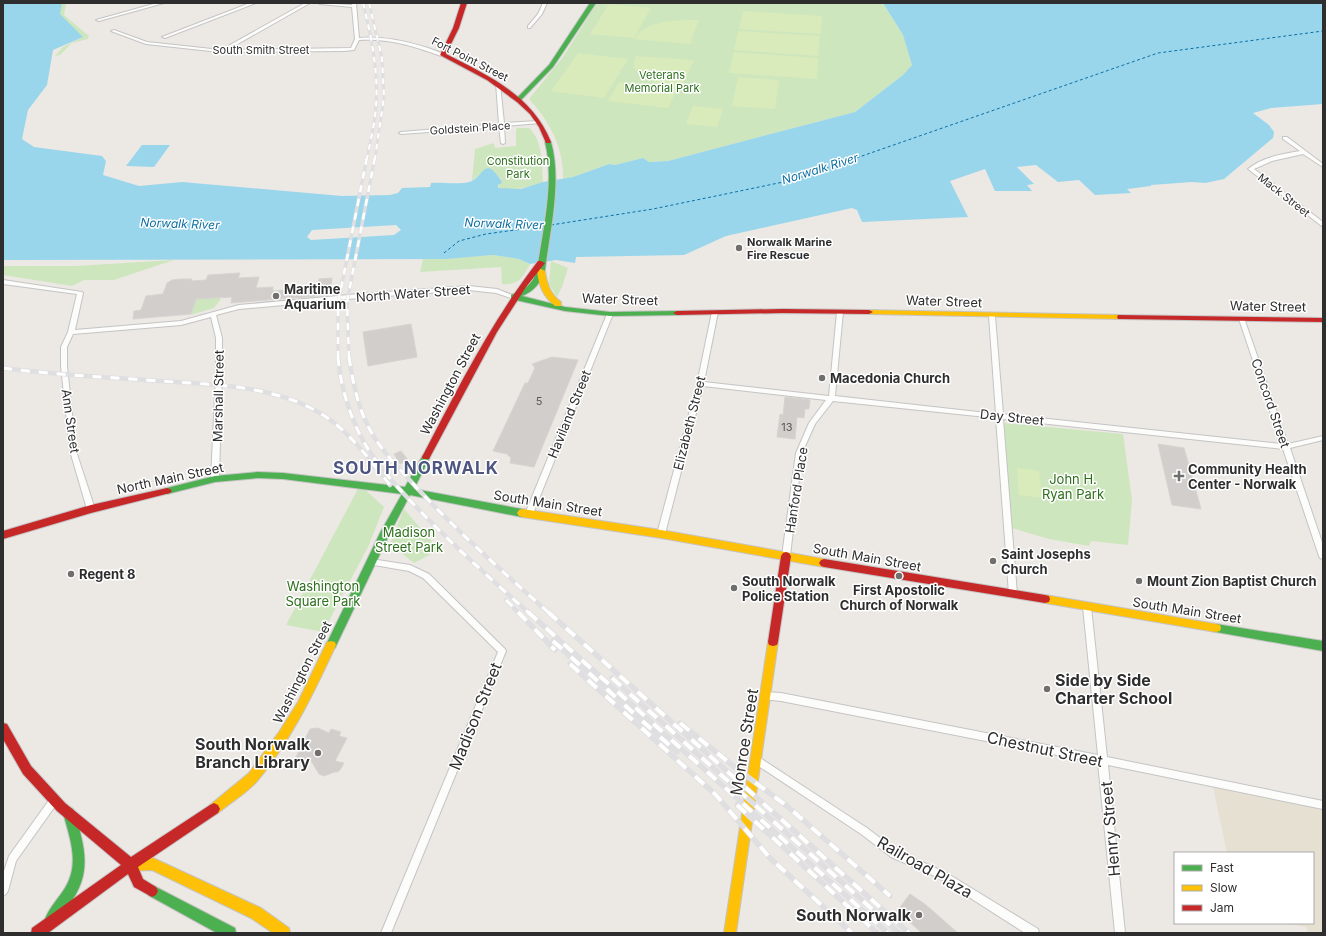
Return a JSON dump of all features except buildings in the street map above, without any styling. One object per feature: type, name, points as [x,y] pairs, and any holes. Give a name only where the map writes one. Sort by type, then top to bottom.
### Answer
[{"type":"main road","points":[[443,55],[456,28],[464,3]]},
{"type":"main road","points":[[519,99],[533,88],[554,63],[593,3]]},
{"type":"main road","name":"Fort Point Street","points":[[443,55],[498,84],[519,99],[538,122],[547,139],[552,156],[553,174]]},
{"type":"main road","name":"Water Street","points":[[553,174],[541,267],[544,292],[548,298],[565,309]]},
{"type":"main road","name":"Washington Street","points":[[40,931],[132,865],[210,812],[254,777],[283,736],[302,704],[371,562],[498,322],[514,297],[541,267]]},
{"type":"main road","name":"Water Street","points":[[514,297],[565,309],[610,314],[840,312],[992,316],[1323,320]]},
{"type":"main road","name":"North Main Street","points":[[3,535],[91,509],[215,479],[258,475],[284,476],[408,491]]},
{"type":"main road","name":"South Main Street","points":[[408,491],[529,514],[661,534],[878,573],[1323,646]]},
{"type":"main road","name":"North Main Street","points":[[3,528],[35,526]]},
{"type":"main road","name":"Monroe Street","points":[[730,933],[757,760],[786,556]]},
{"type":"main road","points":[[3,728],[27,770],[69,813],[132,865],[138,883],[230,933]]},
{"type":"main road","points":[[40,931],[71,893],[81,871],[81,857],[69,813]]},
{"type":"main road","points":[[132,865],[153,864],[256,913],[284,933]]},
{"type":"street","points":[[98,20],[162,3]]},
{"type":"street","points":[[164,36],[254,3]]},
{"type":"street","points":[[220,52],[308,3]]},
{"type":"street","points":[[320,3],[354,4],[357,39]]},
{"type":"street","points":[[529,27],[540,14],[544,3]]},
{"type":"street","name":"South Smith Street","points":[[113,31],[146,43],[220,52],[344,50],[352,49],[357,39]]},
{"type":"street","name":"Fort Point Street","points":[[357,39],[381,39],[399,42],[443,55]]},
{"type":"street","points":[[498,84],[503,143]]},
{"type":"street","name":"Goldstein Place","points":[[401,133],[538,122]]},
{"type":"street","points":[[1286,138],[1323,166]]},
{"type":"street","name":"Mack Street","points":[[1304,152],[1280,156],[1258,164],[1251,169],[1323,225]]},
{"type":"street","points":[[3,282],[80,293],[71,332]]},
{"type":"street","name":"North Water Street","points":[[71,332],[181,323],[239,307],[468,288],[497,291],[514,297]]},
{"type":"street","name":"Elizabeth Street","points":[[661,534],[700,384],[715,312]]},
{"type":"street","points":[[832,397],[840,312]]},
{"type":"street","name":"Marshall Street","points":[[213,314],[219,338],[215,479]]},
{"type":"street","name":"Haviland Street","points":[[529,514],[610,314]]},
{"type":"street","points":[[992,316],[1013,594]]},
{"type":"street","name":"Concord Street","points":[[1242,319],[1323,556]]},
{"type":"street","name":"Ann Street","points":[[71,332],[64,347],[65,380],[73,451],[91,509]]},
{"type":"street","name":"Day Street","points":[[700,384],[1286,447],[1323,438]]},
{"type":"street","name":"Hanford Place","points":[[786,556],[799,453],[805,436],[812,423],[832,397]]},
{"type":"street","name":"Madison Street","points":[[371,562],[410,568],[426,576],[502,652],[386,933]]},
{"type":"street","name":"Henry Street","points":[[1087,607],[1104,762],[1120,933]]},
{"type":"street","name":"Chestnut Street","points":[[766,696],[990,738],[1323,805]]},
{"type":"street","name":"Railroad Plaza","points":[[757,760],[864,831],[894,854],[942,875],[1034,933]]},
{"type":"street","points":[[3,891],[12,859],[55,800]]},
{"type":"shaded area","points":[[1213,787],[1323,809],[1323,933],[1308,933],[1306,927],[1290,924],[1314,924],[1314,852],[1227,852]]},
{"type":"green space","points":[[58,3],[66,3],[64,15],[89,36],[88,39],[72,43],[60,55],[55,56],[63,47],[81,38],[56,17]]},
{"type":"green space","name":"Veterans Memorial Park","points":[[597,3],[883,3],[903,35],[912,65],[903,75],[855,112],[668,161],[649,162],[643,158],[615,165],[609,164],[563,179],[561,157],[554,136],[537,108],[529,99],[563,57]]},
{"type":"green space","points":[[609,4],[651,8],[634,38],[590,34]]},
{"type":"green space","points":[[743,11],[822,16],[821,34],[739,29]]},
{"type":"green space","points":[[699,20],[691,40],[692,43],[687,44],[634,39],[649,26],[663,22]]},
{"type":"green space","points":[[738,31],[820,36],[818,56],[734,50]]},
{"type":"green space","points":[[734,52],[818,58],[817,79],[729,73]]},
{"type":"green space","points":[[578,53],[628,59],[604,98],[551,91]]},
{"type":"green space","points":[[636,56],[691,60],[694,62],[682,88],[667,86],[641,76],[636,70],[634,64]]},
{"type":"green space","points":[[738,77],[779,80],[775,109],[732,106]]},
{"type":"green space","points":[[619,82],[677,89],[668,108],[608,101]]},
{"type":"green space","points":[[693,106],[723,109],[717,127],[686,124]]},
{"type":"green space","name":"Constitution Park","points":[[529,128],[534,133],[541,154],[543,182],[521,188],[498,188],[501,179],[497,175],[482,172],[472,181],[475,149],[494,143],[495,148],[516,146],[516,129]]},
{"type":"green space","points":[[493,255],[519,259],[530,264],[522,277],[512,284],[502,284],[501,267],[420,272],[423,259]]},
{"type":"green space","points":[[174,260],[114,280],[84,280],[72,286],[3,275],[3,266],[75,266]]},
{"type":"green space","points":[[551,261],[568,268],[557,297],[549,284]]},
{"type":"green space","points":[[196,298],[221,299],[214,308],[190,315]]},
{"type":"green space","name":"John H. Ryan Park","points":[[1004,423],[1123,434],[1132,500],[1128,545],[1091,541],[1089,546],[1049,539],[1012,528]]},
{"type":"green space","points":[[1017,468],[1039,471],[1042,498],[1019,495]]},
{"type":"green space","name":"Washington Square Park","points":[[360,485],[384,507],[368,547],[323,632],[286,625]]},
{"type":"green space","name":"Madison Street Park","points":[[404,509],[439,550],[414,563],[390,544]]},
{"type":"water","name":"Norwalk River","points":[[3,3],[62,3],[60,14],[83,37],[53,50],[47,85],[28,110],[22,139],[34,147],[102,156],[106,161],[103,175],[139,186],[182,182],[342,196],[390,195],[398,193],[402,188],[430,187],[431,183],[469,182],[477,178],[483,171],[489,168],[493,170],[501,180],[502,183],[498,185],[498,188],[521,189],[543,182],[573,177],[609,164],[615,165],[643,158],[649,162],[668,161],[855,112],[903,75],[912,65],[903,35],[883,3],[1323,3],[1323,104],[1271,108],[1253,113],[1269,125],[1274,132],[1273,138],[1224,179],[1205,183],[1192,182],[1151,185],[1127,189],[1131,193],[1095,195],[1079,180],[1058,182],[1036,165],[1017,167],[1034,184],[1027,185],[1032,191],[995,191],[985,169],[950,181],[968,217],[862,222],[857,210],[852,208],[726,236],[684,255],[576,257],[575,263],[556,260],[530,264],[519,259],[493,255],[445,259],[3,260]]},
{"type":"water","points":[[142,145],[170,145],[154,167],[126,166]]},
{"type":"pier","points":[[396,225],[401,230],[394,235],[311,240],[307,237],[312,230]]},
{"type":"ferry route","points":[[551,225],[653,209],[793,180],[1158,53],[1323,31]]},
{"type":"ferry route","points":[[444,253],[459,241],[486,234],[544,226]]},
{"type":"railway","points":[[363,3],[376,73],[375,116],[367,158]]},
{"type":"railway","points":[[369,3],[382,58],[384,97],[375,158]]},
{"type":"railway","points":[[338,357],[338,304],[367,157]]},
{"type":"railway","points":[[349,358],[347,302],[375,157]]},
{"type":"railway","points":[[338,357],[345,396],[351,415],[365,444],[379,465],[434,525],[529,613]]},
{"type":"railway","points":[[349,357],[354,386],[362,413],[370,430],[386,453],[416,487],[464,536],[549,613]]},
{"type":"railway","points":[[3,368],[62,374],[225,386],[269,393],[290,399],[310,408],[338,426],[361,450],[390,485]]},
{"type":"railway","points":[[506,600],[518,612]]},
{"type":"railway","points":[[518,612],[555,650]]},
{"type":"railway","points":[[528,612],[888,933]]},
{"type":"railway","points":[[548,612],[909,933]]},
{"type":"railway","points":[[553,641],[677,752]]},
{"type":"railway","points":[[570,664],[715,794],[770,858],[852,933]]},
{"type":"railway","points":[[612,678],[899,933]]},
{"type":"railway","points":[[680,723],[737,769],[787,806],[890,896]]},
{"type":"railway","points":[[737,805],[877,933]]},
{"type":"traffic: fast","points":[[519,99],[551,66],[593,3]]},
{"type":"traffic: fast","points":[[516,296],[529,290],[535,284],[541,270],[553,178],[552,157],[548,142]]},
{"type":"traffic: fast","points":[[514,297],[565,309],[610,314],[677,313]]},
{"type":"traffic: fast","points":[[167,491],[215,479],[258,475],[283,476],[408,491],[426,457]]},
{"type":"traffic: fast","points":[[331,645],[385,533],[408,491],[522,513]]},
{"type":"traffic: fast","points":[[1216,628],[1323,646]]},
{"type":"traffic: fast","points":[[51,919],[71,891],[79,869],[80,859],[78,846],[69,813]]},
{"type":"traffic: fast","points":[[152,891],[230,933]]},
{"type":"traffic: slow","points":[[541,271],[547,294],[558,304]]},
{"type":"traffic: slow","points":[[869,312],[1121,317]]},
{"type":"traffic: slow","points":[[522,513],[661,534],[824,563]]},
{"type":"traffic: slow","points":[[1045,599],[1216,628]]},
{"type":"traffic: slow","points":[[730,933],[773,642]]},
{"type":"traffic: slow","points":[[214,809],[253,777],[283,736],[302,705],[331,645]]},
{"type":"traffic: slow","points":[[131,865],[153,864],[256,913],[284,933]]},
{"type":"traffic: jam","points":[[464,3],[456,28],[443,55],[489,79],[519,100],[532,113],[542,127],[548,142]]},
{"type":"traffic: jam","points":[[426,457],[493,332],[508,308],[541,263]]},
{"type":"traffic: jam","points":[[677,313],[782,311],[869,312]]},
{"type":"traffic: jam","points":[[1121,317],[1323,320]]},
{"type":"traffic: jam","points":[[3,535],[91,509],[167,491]]},
{"type":"traffic: jam","points":[[773,642],[786,556]]},
{"type":"traffic: jam","points":[[824,563],[1045,599]]},
{"type":"traffic: jam","points":[[3,728],[27,770],[61,807],[131,865],[138,883],[152,891]]},
{"type":"traffic: jam","points":[[37,933],[131,865],[214,809]]},
{"type":"place","name":"Norwalk Marine Fire Rescue","points":[[739,248]]},
{"type":"place","name":"Maritime Aquarium","points":[[276,296]]},
{"type":"place","name":"Macedonia Church","points":[[822,378]]},
{"type":"place","name":"Community Health Center - Norwalk","points":[[1179,476]]},
{"type":"place","name":"Saint Josephs Church","points":[[993,561]]},
{"type":"place","name":"Regent 8","points":[[71,574]]},
{"type":"place","name":"First Apostolic Church of Norwalk","points":[[899,576]]},
{"type":"place","name":"Mount Zion Baptist Church","points":[[1139,581]]},
{"type":"place","name":"South Norwalk Police Station","points":[[734,588]]},
{"type":"place","name":"Side by Side Charter School","points":[[1047,689]]},
{"type":"place","name":"South Norwalk Branch Library","points":[[318,753]]},
{"type":"place","name":"South Norwalk","points":[[919,915]]},
{"type":"district","name":"SOUTH NORWALK","points":[[416,468]]}]
